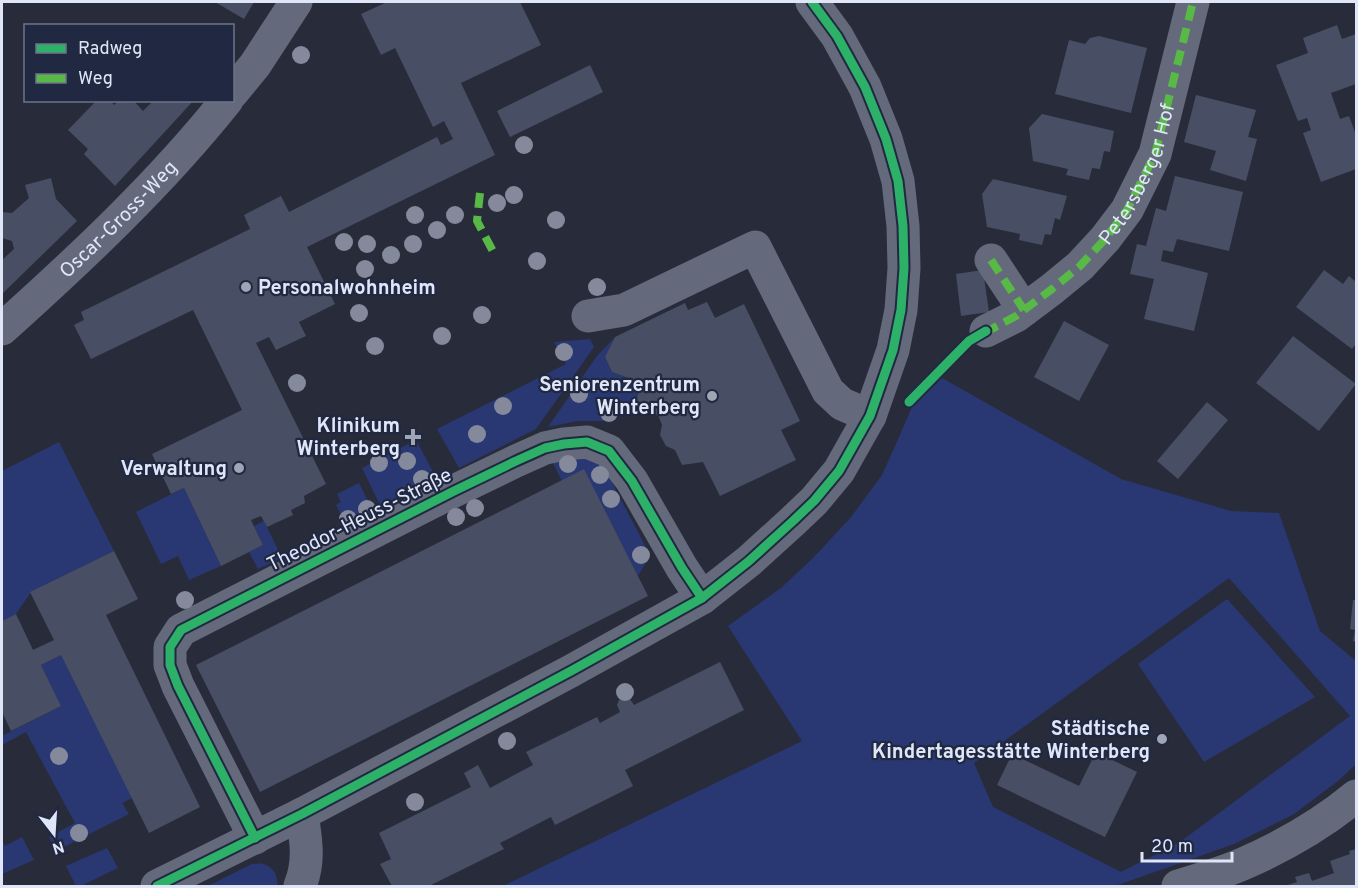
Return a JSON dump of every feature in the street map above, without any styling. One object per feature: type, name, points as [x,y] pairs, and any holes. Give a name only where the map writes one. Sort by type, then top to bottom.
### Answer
[{"type":"street","points":[[234,91],[255,65],[296,2]]},
{"type":"street","points":[[157,886],[302,814],[571,671],[702,598],[749,561],[814,501],[839,471],[870,416],[893,350],[902,310],[903,226],[898,180],[886,139],[865,87],[837,36],[812,2]]},
{"type":"street","name":"Petersberger Hof","points":[[986,332],[1016,316],[1080,266],[1127,210],[1155,154],[1193,2]]},
{"type":"street","name":"Oscar-Gross-Weg","points":[[2,329],[126,212],[199,135],[225,102]]},
{"type":"street","points":[[588,316],[624,310],[755,247],[828,391],[842,404],[870,416]]},
{"type":"street","points":[[991,260],[1024,310]]},
{"type":"street","name":"Theodor-Heuss-Straße","points":[[255,838],[178,686],[170,665],[170,647],[181,630],[516,461],[545,448],[587,442],[609,451],[632,481],[681,568],[702,598]]},
{"type":"street","points":[[1178,886],[1243,864],[1307,832],[1356,796]]},
{"type":"street","points":[[300,886],[305,874],[307,855],[302,814]]},
{"type":"shaded area","points":[[615,337],[605,357],[612,372],[634,380],[639,392],[636,400],[607,421],[577,421],[548,427],[597,356]]},
{"type":"shaded area","points":[[590,339],[594,347],[536,429],[459,468],[437,429],[566,364],[554,342]]},
{"type":"shaded area","points":[[942,378],[1121,479],[1231,511],[1279,513],[1320,631],[1356,661],[1356,764],[1338,781],[1294,814],[1234,844],[1115,886],[503,886],[802,741],[728,626],[781,588],[851,517],[882,475],[912,407]],"holes":[[[1229,578],[1350,716],[1180,842],[1121,872],[993,807],[974,763]]]},
{"type":"shaded area","points":[[416,440],[437,479],[381,507],[362,468]]},
{"type":"shaded area","points":[[59,442],[114,551],[31,592],[16,614],[2,621],[2,471]]},
{"type":"shaded area","points":[[565,455],[599,460],[607,473],[650,555],[638,576],[584,470],[562,481],[550,457]]},
{"type":"shaded area","points":[[359,483],[373,511],[346,524],[336,505],[341,502],[337,494]]},
{"type":"shaded area","points":[[184,488],[221,566],[189,580],[178,556],[161,564],[136,512]]},
{"type":"shaded area","points":[[264,521],[282,558],[258,569],[249,552],[263,545],[254,526]]},
{"type":"shaded area","points":[[1227,599],[1315,697],[1204,762],[1138,664]]},
{"type":"shaded area","points":[[61,655],[132,798],[122,803],[129,814],[56,851],[49,837],[75,823],[26,732],[2,745],[2,736],[61,706],[41,665]]},
{"type":"shaded area","points":[[22,837],[34,860],[2,874],[2,841],[5,846]]},
{"type":"shaded area","points":[[107,848],[118,868],[81,886],[76,886],[66,866]]},
{"type":"shaded area","points":[[252,864],[270,867],[276,876],[277,886],[208,886]]},
{"type":"building","points":[[215,2],[254,2],[244,19]]},
{"type":"building","points":[[387,2],[520,2],[541,45],[461,83],[495,155],[307,247],[335,304],[299,322],[306,336],[276,350],[269,337],[256,343],[326,484],[304,496],[305,503],[291,510],[293,515],[267,527],[261,516],[251,520],[263,545],[221,566],[184,488],[171,494],[152,454],[242,410],[193,310],[91,359],[74,325],[84,320],[81,312],[250,229],[244,215],[281,196],[289,212],[437,137],[441,145],[453,139],[444,121],[433,127],[395,48],[381,55],[361,14]]},
{"type":"building","points":[[1337,25],[1342,39],[1356,34],[1356,84],[1331,93],[1340,119],[1349,116],[1356,135],[1356,169],[1321,182],[1303,133],[1311,130],[1307,118],[1298,121],[1276,65],[1308,53],[1303,38]]},
{"type":"building","points":[[1099,36],[1147,48],[1131,113],[1055,94],[1069,40],[1085,44],[1090,38]]},
{"type":"building","points":[[590,65],[603,92],[510,137],[497,111]]},
{"type":"building","points":[[1196,95],[1256,110],[1248,137],[1257,139],[1246,181],[1210,170],[1216,151],[1184,142]]},
{"type":"building","points":[[95,102],[112,102],[114,105],[117,102],[135,102],[143,111],[152,102],[192,102],[115,186],[84,154],[88,149],[68,130]]},
{"type":"building","points":[[1042,114],[1114,131],[1110,152],[1104,151],[1100,169],[1092,168],[1089,180],[1066,175],[1068,169],[1033,161],[1029,128]]},
{"type":"building","points":[[1175,176],[1243,192],[1229,251],[1177,239],[1173,252],[1163,250],[1161,261],[1208,273],[1194,331],[1144,319],[1154,279],[1130,274],[1137,244],[1146,246],[1156,208],[1166,211]]},
{"type":"building","points":[[51,178],[56,199],[77,221],[2,294],[2,260],[14,249],[12,241],[2,238],[2,212],[12,213],[29,198],[25,185]]},
{"type":"building","points":[[993,179],[1067,196],[1060,220],[1055,218],[1051,235],[1045,234],[1042,245],[1019,240],[1020,234],[987,227],[982,194]]},
{"type":"building","points":[[983,270],[989,312],[961,316],[956,274]]},
{"type":"building","points":[[1324,270],[1343,284],[1349,276],[1356,282],[1356,344],[1352,349],[1296,307]]},
{"type":"building","name":"Seniorenzentrum Winterberg","points":[[707,302],[715,318],[744,304],[800,421],[781,430],[796,460],[720,496],[703,462],[682,465],[675,450],[666,446],[660,435],[662,425],[658,415],[641,411],[636,400],[639,392],[634,380],[612,372],[605,357],[615,337],[685,303],[688,310]]},
{"type":"building","points":[[1064,321],[1109,345],[1079,401],[1034,377]]},
{"type":"building","points":[[1293,336],[1356,384],[1319,431],[1256,383]]},
{"type":"building","points":[[1207,402],[1228,420],[1178,479],[1157,461]]},
{"type":"building","points":[[584,469],[648,596],[260,792],[196,665]]},
{"type":"building","points":[[114,551],[138,599],[106,615],[200,807],[149,833],[61,655],[41,665],[61,706],[11,731],[2,712],[2,621],[16,614],[33,650],[54,640],[30,592]]},
{"type":"building","points":[[1353,600],[1356,600],[1356,642],[1353,641],[1355,630],[1350,629]]},
{"type":"building","points":[[720,662],[744,710],[625,770],[633,786],[555,825],[551,817],[500,843],[504,849],[429,886],[392,886],[380,864],[391,859],[379,833],[471,787],[464,773],[478,765],[490,788],[533,765],[526,752],[597,717],[600,723],[620,712],[617,705],[619,700],[625,697],[630,699],[634,705]]},
{"type":"building","points":[[1096,752],[1137,772],[1105,837],[997,785],[1012,754],[1079,786]]},
{"type":"building","points":[[1356,849],[1356,886],[1285,886],[1297,882],[1295,877],[1309,873],[1312,881],[1334,873],[1330,861],[1350,854],[1349,851]]},
{"type":"marked path","points":[[984,333],[1016,316],[1080,266],[1127,210],[1155,154],[1193,2]]},
{"type":"marked path","points":[[480,193],[477,221],[495,255]]},
{"type":"marked path","points":[[991,260],[1024,310]]},
{"type":"cycle path","points":[[157,886],[302,814],[571,671],[702,598],[749,561],[793,521],[814,501],[839,471],[870,416],[893,350],[901,310],[904,268],[903,226],[898,181],[886,139],[865,87],[837,36],[812,2]]},
{"type":"cycle path","points":[[909,402],[969,341],[986,331]]},
{"type":"cycle path","points":[[255,838],[178,686],[170,665],[170,647],[181,630],[516,461],[545,448],[587,442],[609,451],[632,481],[702,598]]},
{"type":"place","name":"Personalwohnheim","points":[[246,287]]},
{"type":"place","name":"Seniorenzentrum Winterberg","points":[[712,396]]},
{"type":"place","name":"Klinikum Winterberg","points":[[413,437]]},
{"type":"place","name":"Verwaltung","points":[[239,468]]},
{"type":"place","name":"Städtische Kindertagesstätte Winterberg","points":[[1162,739]]}]
